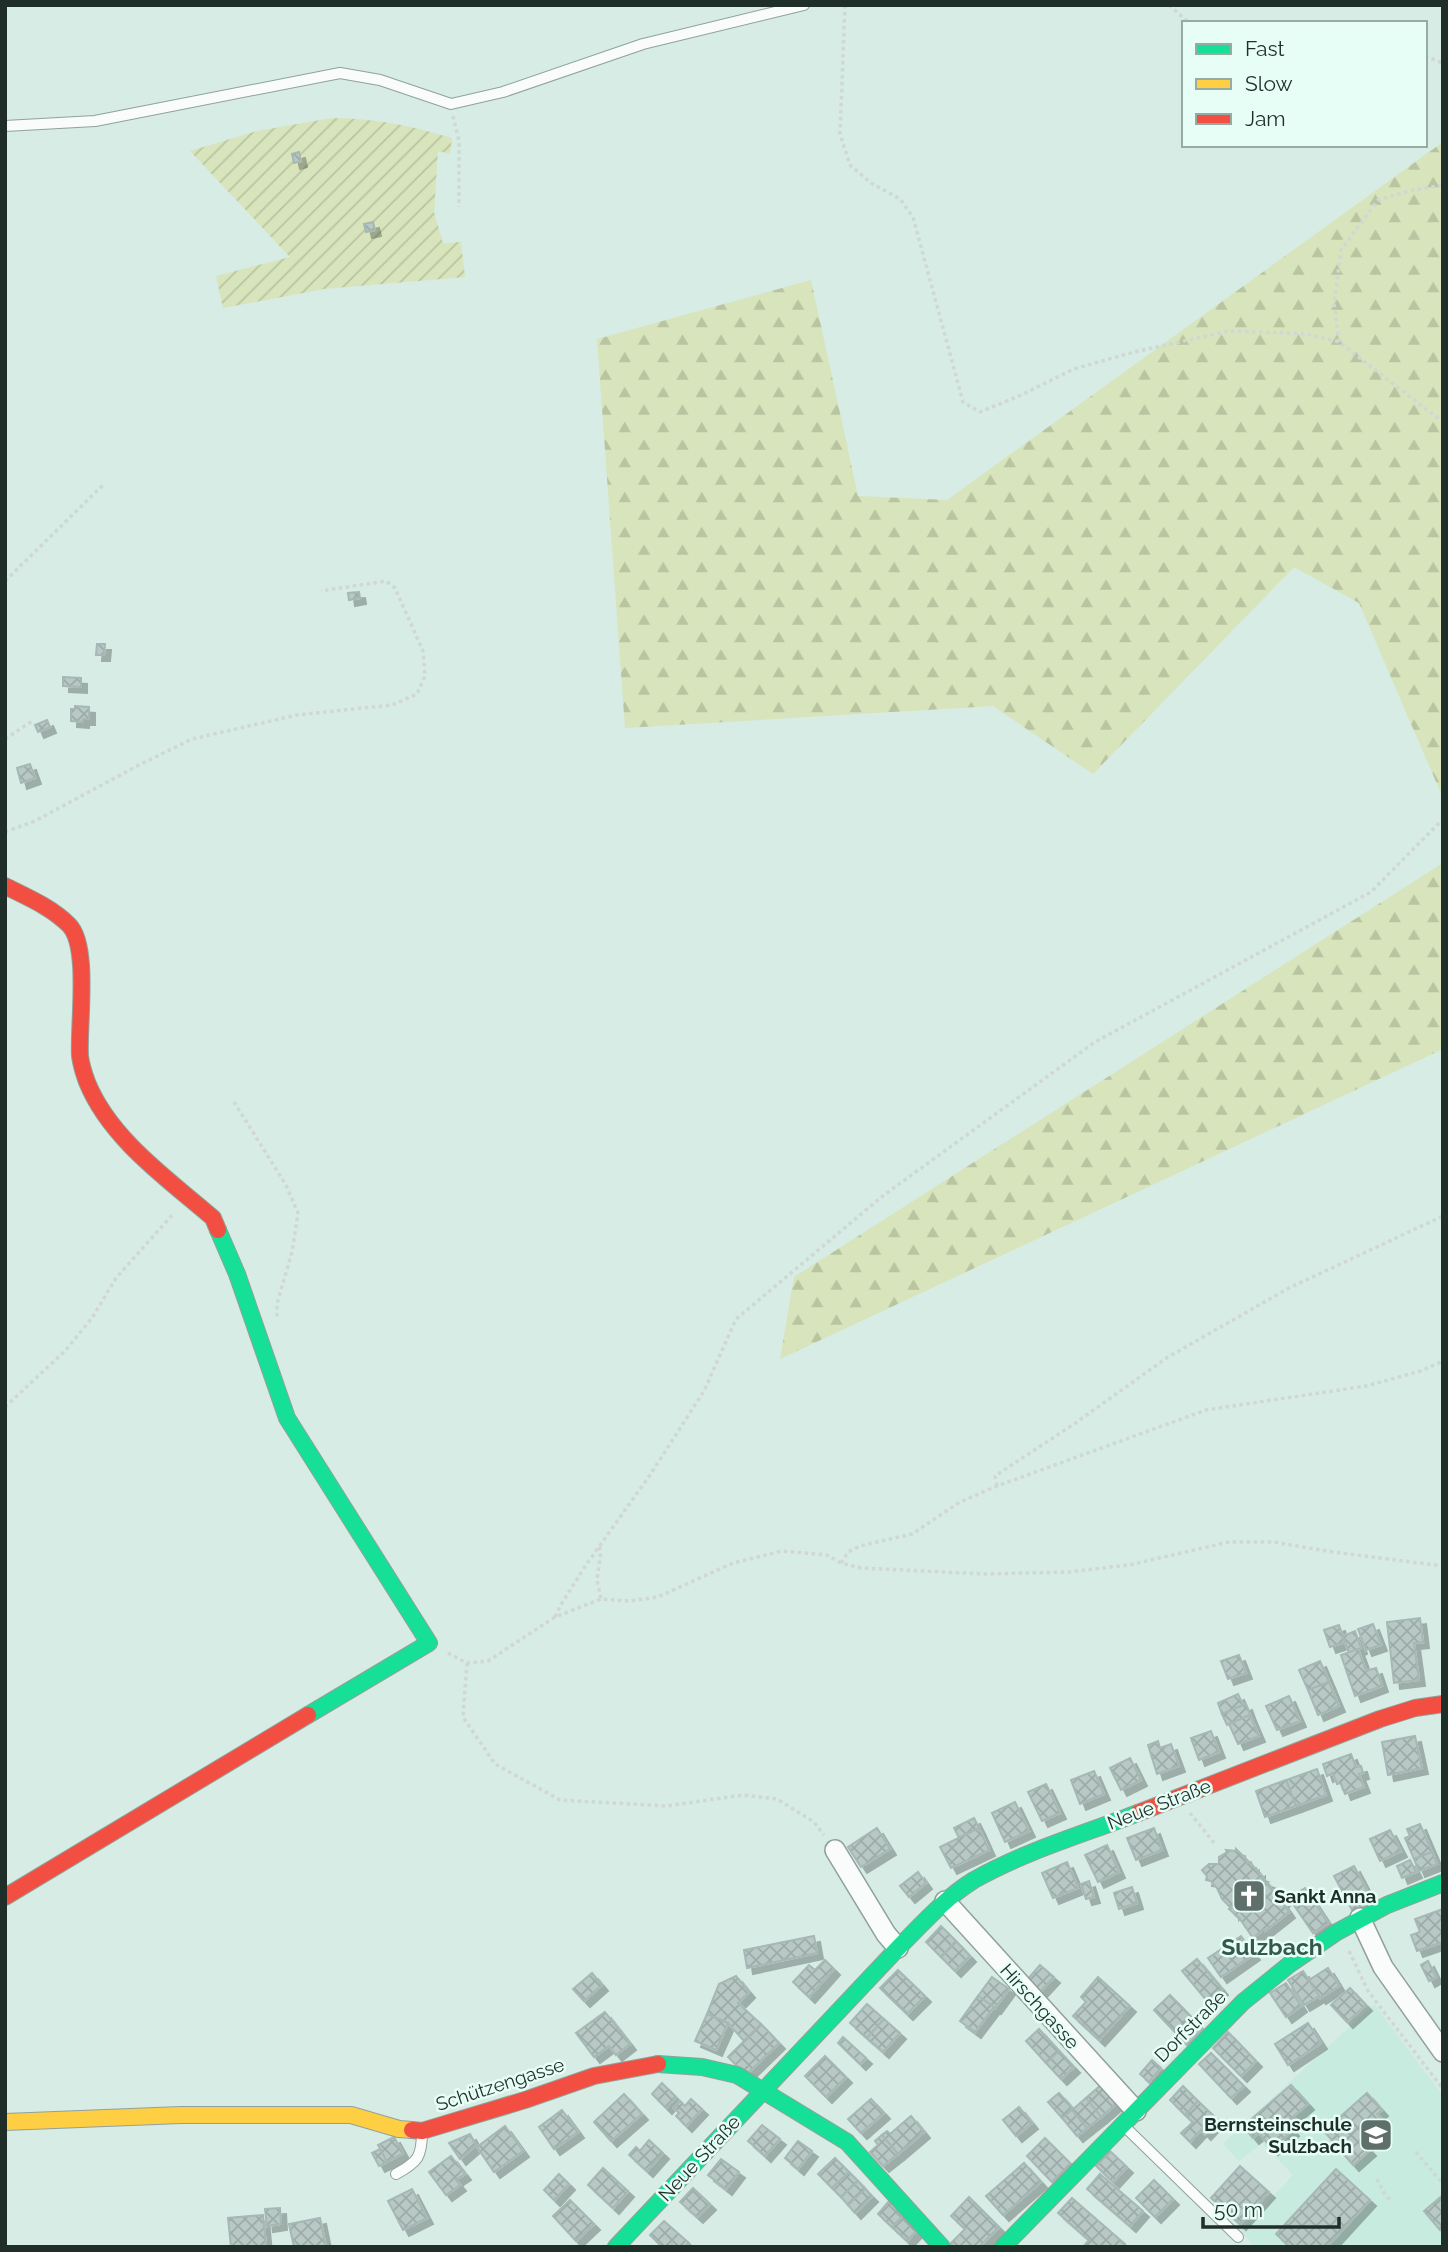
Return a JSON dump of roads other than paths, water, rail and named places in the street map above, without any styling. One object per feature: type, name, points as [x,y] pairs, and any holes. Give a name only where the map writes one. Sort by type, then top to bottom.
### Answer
[{"type":"street","points":[[5,886],[46,906],[71,927],[79,948],[80,1059],[87,1082],[100,1108],[134,1149],[213,1218],[237,1275],[287,1418],[429,1643],[5,1897]]},
{"type":"street","name":"Neue Straße","points":[[615,2247],[898,1948],[944,1901],[973,1881],[1008,1863],[1380,1719],[1415,1708],[1443,1704]]},
{"type":"street","points":[[835,1850],[886,1934],[898,1948]]},
{"type":"street","name":"Dorfstraße","points":[[1003,2247],[1243,2002],[1283,1968],[1360,1918],[1443,1882]]},
{"type":"street","name":"Hirschgasse","points":[[944,1901],[1129,2118]]},
{"type":"street","points":[[1360,1918],[1383,1968],[1443,2052]]},
{"type":"street","name":"Schützengasse","points":[[5,2122],[181,2115],[351,2115],[399,2129],[422,2131],[594,2076],[657,2064],[702,2067],[737,2075],[847,2142],[942,2247]]},
{"type":"lane","points":[[5,126],[95,121],[340,73],[380,80],[452,104],[503,92],[643,44],[804,5]]},
{"type":"lane","points":[[1129,2118],[1238,2237]]},
{"type":"lane","points":[[396,2174],[411,2166],[422,2150],[422,2131]]},
{"type":"place","name":"Sankt Anna","points":[[1249,1896]]},
{"type":"place","name":"Bernsteinschule Sulzbach","points":[[1376,2135]]},
{"type":"district","name":"Sulzbach","points":[[1272,1947]]}]
